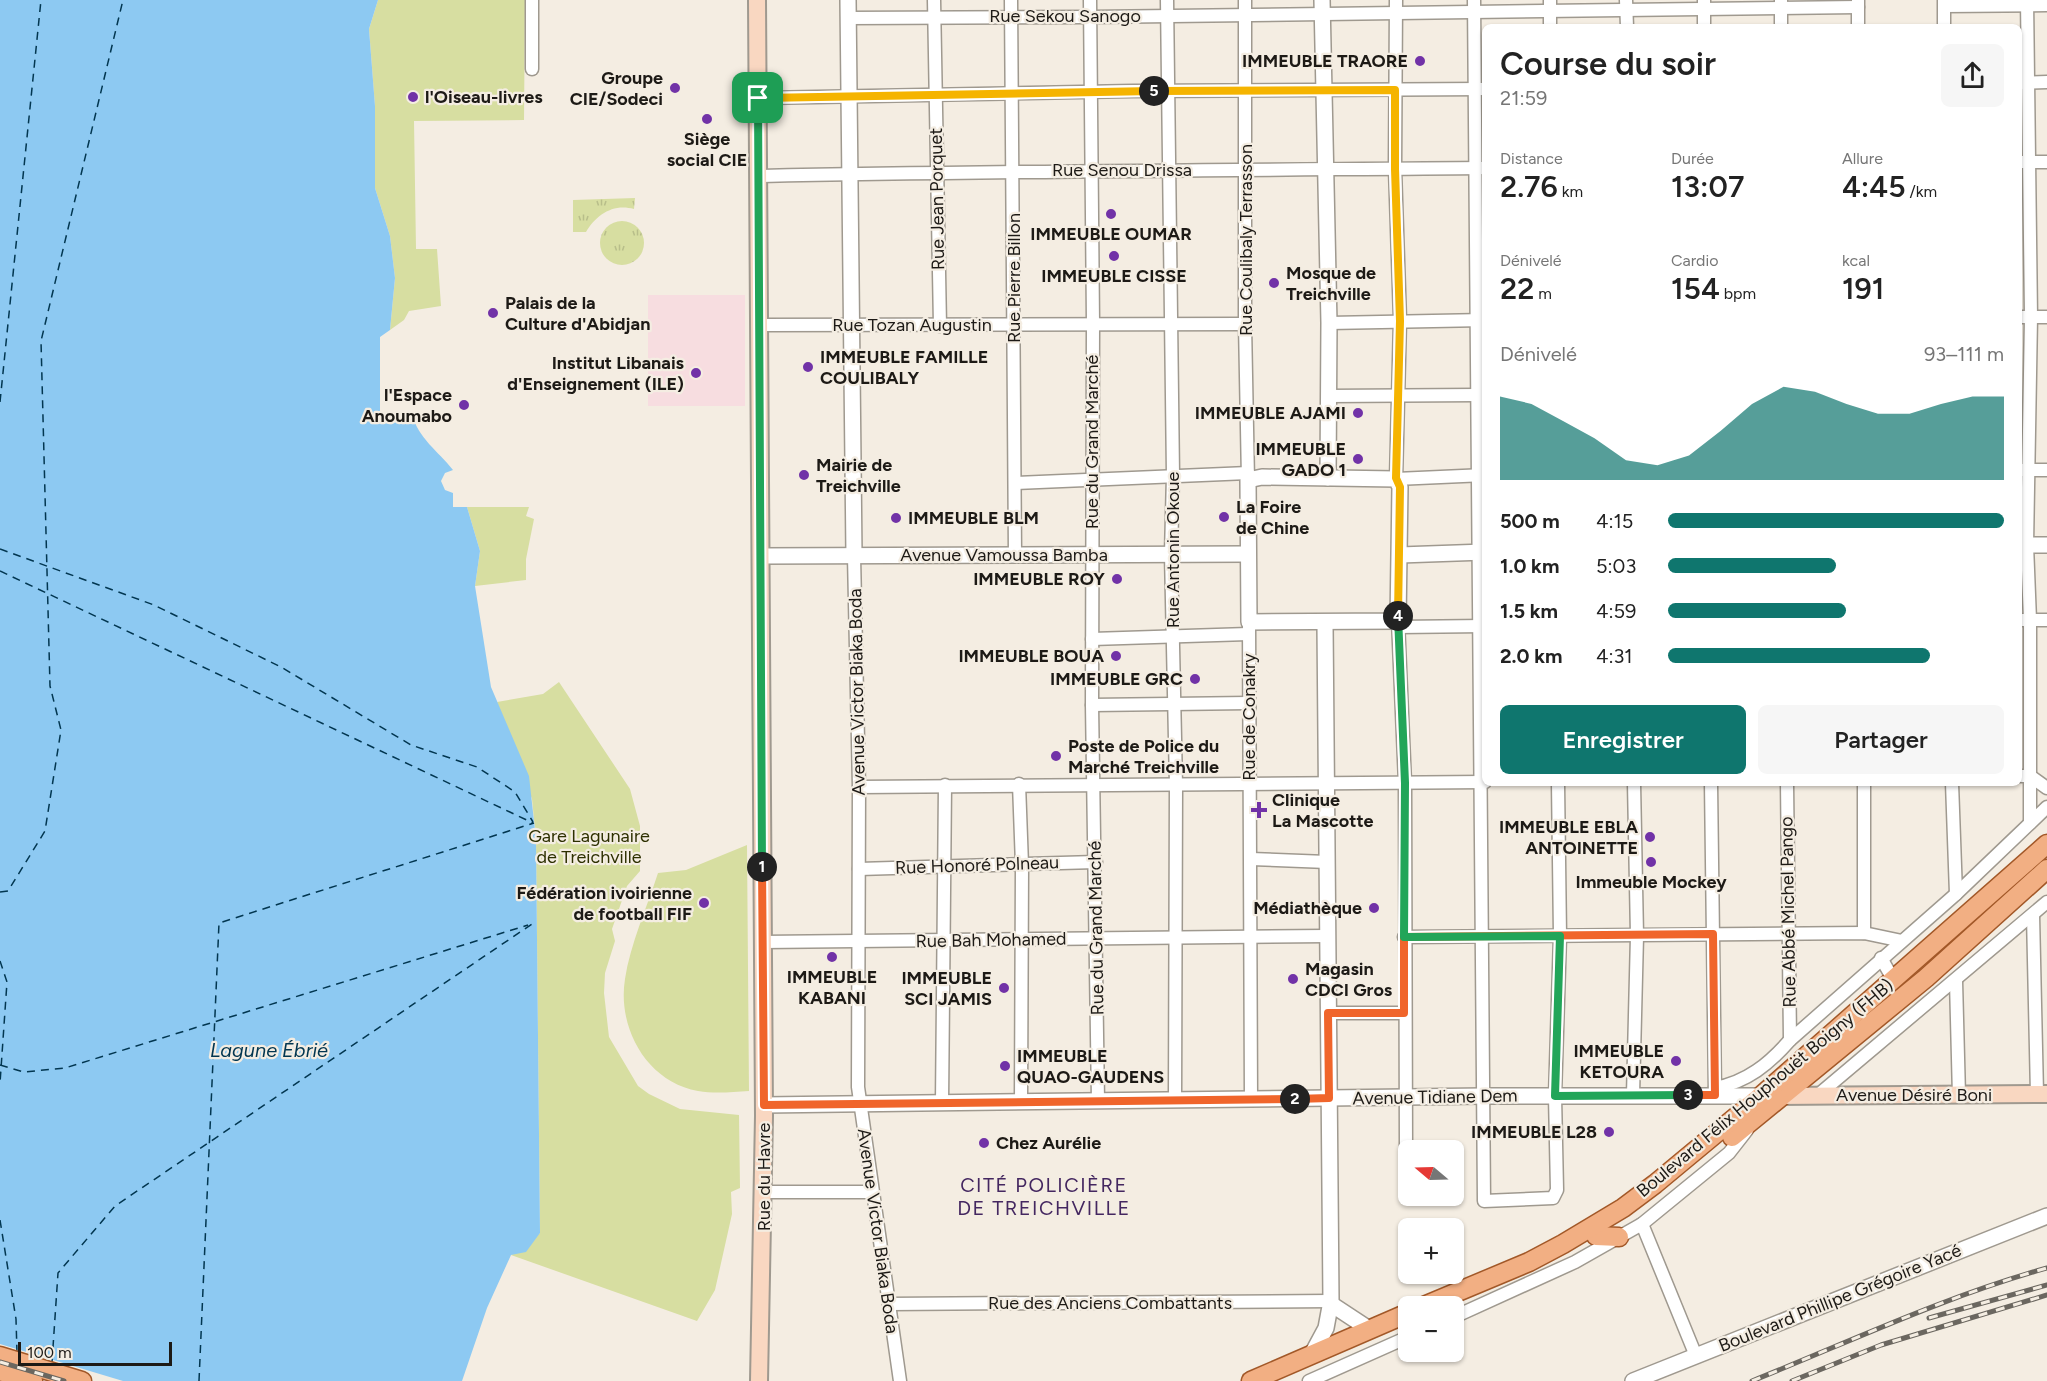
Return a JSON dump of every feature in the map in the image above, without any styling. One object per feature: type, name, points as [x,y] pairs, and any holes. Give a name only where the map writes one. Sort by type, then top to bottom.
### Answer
[{"type":"main road","name":"Rue du Havre","points":[[757,0],[764,1105],[759,1381]]},
{"type":"main road","name":"Boulevard Félix Houphouët Boigny (FHB)","points":[[1448,1296],[1529,1262],[1623,1208],[1761,1096],[2047,844]]},
{"type":"main road","name":"Boulevard Félix Houphouët Boigny (FHB)","points":[[1464,1300],[1532,1271],[1642,1208],[1926,978],[2047,869]]},
{"type":"main road","name":"Avenue Désiré Boni","points":[[1782,1096],[2042,1094]]},
{"type":"main road","name":"Avenue Tidiane Dem","points":[[1761,1096],[1782,1096]]},
{"type":"main road","points":[[1596,1236],[1620,1237]]},
{"type":"main road","points":[[1251,1381],[1398,1317]]},
{"type":"main road","points":[[1279,1381],[1398,1328]]},
{"type":"main road","points":[[0,1356],[82,1381]]},
{"type":"main road","points":[[0,1371],[33,1381]]},
{"type":"street","points":[[532,0],[532,69]]},
{"type":"street","name":"Avenue Victor Biaka Boda","points":[[848,0],[859,787],[857,1028],[860,1104],[900,1381]]},
{"type":"street","name":"Rue Jean Porquet","points":[[934,0],[940,326]]},
{"type":"street","name":"Rue Pierre Billon","points":[[1011,0],[1015,555]]},
{"type":"street","name":"Rue du Grand Marché","points":[[1090,0],[1093,323],[1092,705],[1098,1101]]},
{"type":"street","name":"Rue Antonin Okoue","points":[[1167,0],[1170,91],[1170,323],[1173,475],[1171,554],[1176,786],[1175,1100]]},
{"type":"street","name":"Rue Coulibaly Terrasson","points":[[1245,0],[1245,324],[1248,476]]},
{"type":"street","points":[[1858,3],[1858,24]]},
{"type":"street","name":"Rue Sekou Sanogo","points":[[849,18],[1246,14],[1322,6],[1858,3]]},
{"type":"street","points":[[1944,24],[1944,3],[2047,5]]},
{"type":"street","points":[[2027,3],[2024,83],[2023,545],[2024,776],[2030,823]]},
{"type":"street","points":[[1704,4],[1704,24]]},
{"type":"street","points":[[1781,4],[1781,24]]},
{"type":"street","points":[[1092,639],[1325,624],[1482,626],[1482,475],[1477,394],[1481,320],[1480,89],[1474,5]]},
{"type":"street","points":[[1550,5],[1551,24]]},
{"type":"street","points":[[1626,5],[1627,24]]},
{"type":"street","points":[[1322,6],[1322,91],[1329,323],[1328,478]]},
{"type":"street","points":[[1396,6],[1395,169],[1400,321],[1396,478],[1400,487],[1398,624],[1405,783],[1406,1140]]},
{"type":"street","points":[[2024,83],[2047,82]]},
{"type":"street","points":[[758,98],[1170,91],[1480,89]]},
{"type":"street","points":[[2024,162],[2047,162]]},
{"type":"street","name":"Rue Senou Drissa","points":[[758,176],[936,174],[1014,170],[1169,172],[1246,168],[1480,168]]},
{"type":"street","points":[[2025,317],[2047,316]]},
{"type":"street","points":[[1329,323],[1481,320]]},
{"type":"street","name":"Rue Tozan Augustin","points":[[759,325],[1245,324]]},
{"type":"street","points":[[1328,396],[1477,394]]},
{"type":"street","points":[[2024,470],[2047,470]]},
{"type":"street","points":[[1015,483],[1092,481],[1173,475],[1396,478],[1482,475]]},
{"type":"street","points":[[1248,476],[1249,628]]},
{"type":"street","points":[[2023,545],[2047,544]]},
{"type":"street","points":[[1400,555],[1482,552]]},
{"type":"street","name":"Avenue Vamoussa Bamba","points":[[761,556],[1248,554]]},
{"type":"street","points":[[2025,620],[2047,620]]},
{"type":"street","points":[[1312,1354],[1326,1328],[1331,1303],[1325,624]]},
{"type":"street","name":"Rue de Conakry","points":[[1249,628],[1251,1099]]},
{"type":"street","points":[[1092,705],[1249,704]]},
{"type":"street","points":[[2024,776],[2047,788]]},
{"type":"street","points":[[859,787],[1482,782]]},
{"type":"street","points":[[1018,784],[1022,866],[1021,1101]]},
{"type":"street","points":[[942,1103],[945,785]]},
{"type":"street","points":[[1483,786],[1482,1197],[1489,1201],[1553,1198],[1556,1195],[1555,1096],[1560,936],[1558,786]]},
{"type":"street","points":[[1633,1095],[1637,936],[1634,786]]},
{"type":"street","points":[[1711,786],[1715,1091],[1762,1068],[1881,958],[1956,894],[2047,807]]},
{"type":"street","name":"Rue Abbé Michel Pango","points":[[1787,786],[1790,1040]]},
{"type":"street","points":[[1864,786],[1864,933]]},
{"type":"street","points":[[1952,786],[1956,894]]},
{"type":"street","points":[[1251,859],[1327,862]]},
{"type":"street","name":"Rue Honoré Polneau","points":[[859,869],[1022,866],[1096,862]]},
{"type":"street","points":[[1818,1095],[2047,902]]},
{"type":"street","points":[[2033,915],[2042,1094]]},
{"type":"street","points":[[1404,937],[1864,933],[1902,941]]},
{"type":"street","points":[[2034,934],[2047,933]]},
{"type":"street","name":"Rue Bah Mohamed","points":[[763,942],[1328,936]]},
{"type":"street","points":[[1881,958],[1893,979]]},
{"type":"street","points":[[1956,981],[1959,1096]]},
{"type":"street","points":[[1328,1013],[1404,1013]]},
{"type":"street","name":"Avenue Tidiane Dem","points":[[764,1105],[1633,1095],[1715,1091],[1761,1096]]},
{"type":"street","name":"Boulevard Félix Houphouët Boigny (FHB)","points":[[1464,1313],[1541,1278],[1642,1224],[1729,1153],[1741,1141],[1755,1118]]},
{"type":"street","points":[[763,1192],[872,1192]]},
{"type":"street","name":"Boulevard Phillipe Grégoire Yacé","points":[[1633,1381],[2047,1216]]},
{"type":"street","points":[[1642,1224],[1696,1356]]},
{"type":"street","points":[[1331,1303],[1369,1329]]},
{"type":"street","name":"Rue des Anciens Combattants","points":[[889,1304],[1331,1303]]},
{"type":"street","points":[[1309,1381],[1398,1341]]},
{"type":"shaded area","name":"Institut Libanais d'Enseignement (ILE)","points":[[648,295],[745,295],[745,406],[648,406]]},
{"type":"green space","points":[[378,0],[525,0],[524,120],[414,121],[416,249],[437,249],[441,306],[409,311],[404,320],[390,330],[395,278],[390,236],[375,188],[375,106],[369,29]]},
{"type":"green space","points":[[635,198],[634,209],[612,209],[595,220],[586,232],[573,232],[573,200]]},
{"type":"green space","points":[[622,221],[638,227],[644,243],[638,259],[622,265],[606,259],[600,243],[606,227]]},
{"type":"green space","points":[[467,507],[529,507],[526,516],[534,519],[526,559],[526,580],[475,586],[480,551]]},
{"type":"green space","name":"Gare Lagunaire de Treichville","points":[[559,682],[630,789],[640,826],[640,871],[627,886],[612,929],[615,941],[605,973],[604,993],[609,1037],[638,1086],[649,1094],[680,1109],[739,1115],[740,1188],[731,1192],[732,1214],[715,1290],[697,1321],[511,1255],[540,1233],[536,839],[532,799],[497,702],[543,694]]},
{"type":"green space","points":[[747,845],[749,1091],[717,1093],[698,1091],[680,1086],[664,1077],[650,1065],[639,1050],[626,1016],[624,998],[627,966],[658,873],[686,870]]},
{"type":"water","name":"Lagune Ébrié","points":[[0,0],[378,0],[369,29],[375,106],[375,188],[390,236],[395,278],[390,330],[380,337],[380,415],[390,423],[399,421],[404,413],[412,414],[424,437],[453,470],[445,473],[441,481],[445,490],[453,493],[453,507],[467,507],[480,551],[475,586],[491,687],[529,776],[536,839],[540,1233],[526,1252],[511,1255],[487,1308],[462,1381],[0,1381]]},
{"type":"pier","points":[[0,1344],[123,1381],[0,1381]]},
{"type":"ferry route","points":[[0,402],[41,0]]},
{"type":"ferry route","points":[[0,892],[8,891],[45,831],[61,730],[50,686],[41,341],[123,0]]},
{"type":"ferry route","points":[[0,549],[154,605],[281,667],[411,745],[477,767],[515,792],[533,822]]},
{"type":"ferry route","points":[[0,571],[533,823]]},
{"type":"ferry route","points":[[199,1381],[219,923],[534,823]]},
{"type":"ferry route","points":[[52,1362],[58,1273],[115,1206],[532,924]]},
{"type":"ferry route","points":[[0,1065],[24,1072],[65,1068],[528,925]]},
{"type":"ferry route","points":[[0,961],[7,982],[0,1083]]},
{"type":"ferry route","points":[[0,1220],[16,1319],[17,1353]]},
{"type":"railway","points":[[1752,1381],[1898,1320],[2009,1279],[2047,1268]]},
{"type":"railway","points":[[1929,1318],[2047,1285]]},
{"type":"railway","points":[[1792,1381],[1881,1345],[2047,1295]]},
{"type":"railway","points":[[0,1362],[64,1381]]},
{"type":"place","name":"IMMEUBLE TRAORE","points":[[1420,61]]},
{"type":"place","name":"Groupe CIE/Sodeci","points":[[675,88]]},
{"type":"place","name":"l'Oiseau-livres","points":[[413,97]]},
{"type":"place","name":"Siège social CIE","points":[[707,119]]},
{"type":"place","name":"IMMEUBLE OUMAR","points":[[1111,214]]},
{"type":"place","name":"IMMEUBLE CISSE","points":[[1114,256]]},
{"type":"place","name":"Mosque de Treichville","points":[[1274,283]]},
{"type":"place","name":"Palais de la Culture d'Abidjan","points":[[493,313]]},
{"type":"place","name":"IMMEUBLE FAMILLE COULIBALY","points":[[808,367]]},
{"type":"place","name":"Institut Libanais d'Enseignement (ILE)","points":[[696,373]]},
{"type":"place","name":"l'Espace Anoumabo","points":[[464,405]]},
{"type":"place","name":"IMMEUBLE AJAMI","points":[[1358,413]]},
{"type":"place","name":"IMMEUBLE GADO 1","points":[[1358,459]]},
{"type":"place","name":"Mairie de Treichville","points":[[804,475]]},
{"type":"place","name":"La Foire de Chine","points":[[1224,517]]},
{"type":"place","name":"IMMEUBLE BLM","points":[[896,518]]},
{"type":"place","name":"IMMEUBLE ROY","points":[[1117,579]]},
{"type":"place","name":"IMMEUBLE BOUA","points":[[1116,656]]},
{"type":"place","name":"IMMEUBLE GRC","points":[[1195,679]]},
{"type":"place","name":"Poste de Police du Marché Treichville","points":[[1056,756]]},
{"type":"place","name":"Clinique La Mascotte","points":[[1259,810]]},
{"type":"place","name":"IMMEUBLE EBLA ANTOINETTE","points":[[1650,837]]},
{"type":"place","name":"Immeuble Mockey","points":[[1651,862]]},
{"type":"place","name":"Fédération ivoirienne de football FIF","points":[[704,903]]},
{"type":"place","name":"Médiathèque","points":[[1374,908]]},
{"type":"place","name":"IMMEUBLE KABANI","points":[[832,957]]},
{"type":"place","name":"Magasin CDCI Gros","points":[[1293,979]]},
{"type":"place","name":"IMMEUBLE SCI JAMIS","points":[[1004,988]]},
{"type":"place","name":"IMMEUBLE KETOURA","points":[[1676,1061]]},
{"type":"place","name":"IMMEUBLE QUAO-GAUDENS","points":[[1005,1066]]},
{"type":"place","name":"IMMEUBLE L28","points":[[1609,1132]]},
{"type":"place","name":"Chez Aurélie","points":[[984,1143]]},
{"type":"district","name":"CITÉ POLICIÈRE DE TREICHVILLE","points":[[1044,1196]]},
{"type":"route","points":[[758,98],[764,1105],[1329,1098],[1328,1013],[1404,1013],[1404,937],[1713,934],[1715,1095],[1555,1096],[1560,936],[1404,937],[1405,783],[1398,627],[1400,487],[1396,478],[1400,321],[1395,90],[1133,91],[758,98]]}]
